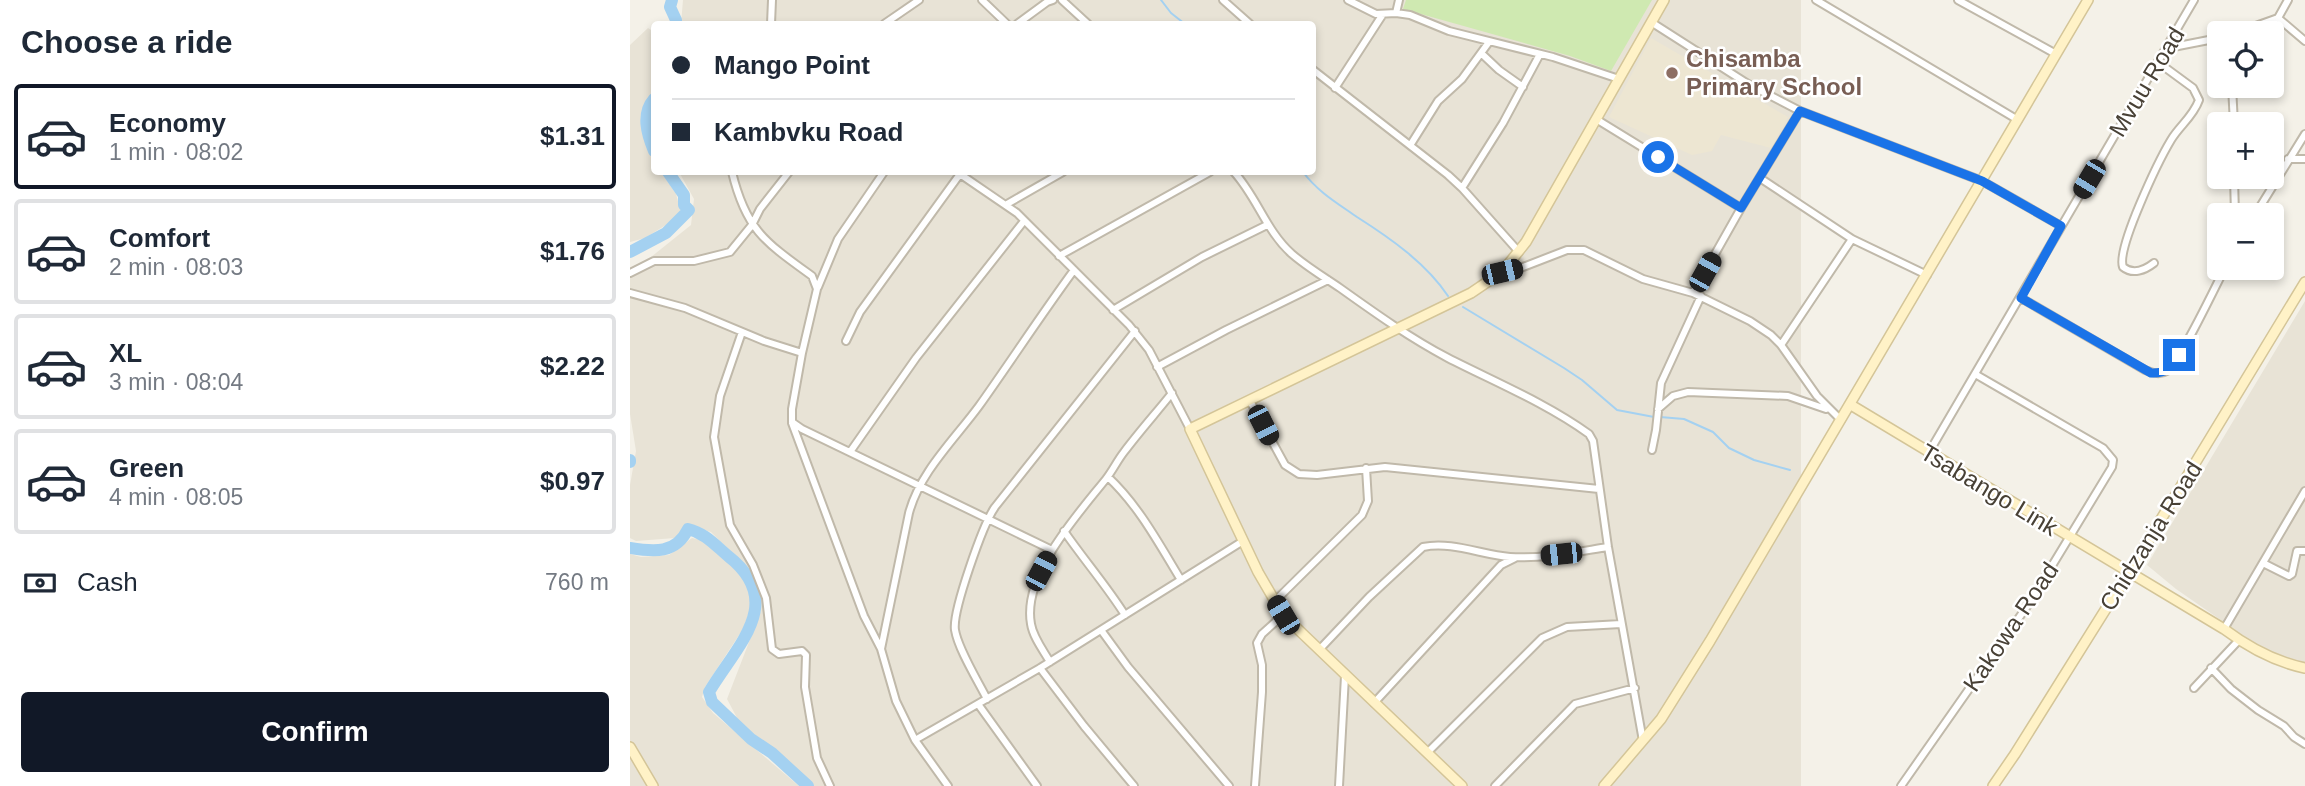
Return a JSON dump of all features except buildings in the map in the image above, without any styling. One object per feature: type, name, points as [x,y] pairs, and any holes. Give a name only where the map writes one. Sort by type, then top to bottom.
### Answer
[{"type":"street","points":[[771,21],[772,0]]},
{"type":"street","points":[[888,21],[919,0]]},
{"type":"street","points":[[982,0],[1004,21]]},
{"type":"street","points":[[1021,21],[1053,0]]},
{"type":"street","points":[[1062,0],[1085,21]]},
{"type":"street","points":[[1223,0],[1247,21]]},
{"type":"street","points":[[1348,0],[1368,11],[1383,15],[1410,15],[1449,31],[1541,54],[1619,79]]},
{"type":"street","points":[[1396,13],[1399,0]]},
{"type":"street","points":[[1190,429],[1471,293],[1502,272],[1519,252],[1664,0]]},
{"type":"street","points":[[1816,0],[2018,120]]},
{"type":"street","points":[[1958,0],[2056,54]]},
{"type":"street","points":[[1604,786],[1661,719],[1704,652],[2088,0]]},
{"type":"street","name":"Mvuu Road","points":[[1928,454],[2194,0]]},
{"type":"street","points":[[2270,21],[2278,18],[2287,0]]},
{"type":"street","points":[[1335,88],[1383,15]]},
{"type":"street","points":[[2278,18],[2305,41]]},
{"type":"street","points":[[1651,22],[1748,84],[1800,111],[1982,181],[2061,226]]},
{"type":"street","points":[[2168,48],[2207,40]]},
{"type":"street","points":[[1411,145],[1438,101],[1462,79],[1489,42]]},
{"type":"street","points":[[1481,53],[1499,71],[1523,87]]},
{"type":"street","points":[[1462,188],[1503,123],[1541,54]]},
{"type":"street","points":[[2154,262],[2145,269],[2133,271],[2123,267],[2120,259],[2130,226],[2163,154],[2195,110],[2199,100],[2193,88],[2159,63]]},
{"type":"street","points":[[1316,72],[1462,188],[1519,252]]},
{"type":"street","points":[[1693,293],[1800,111]]},
{"type":"street","points":[[1596,119],[1741,208]]},
{"type":"street","points":[[2262,203],[2305,134]]},
{"type":"street","points":[[2288,159],[2305,159]]},
{"type":"street","points":[[733,175],[738,198],[752,225],[770,244],[812,275],[817,289]]},
{"type":"street","points":[[630,273],[654,261],[694,261],[730,252],[787,175]]},
{"type":"street","points":[[882,175],[838,239],[817,289],[802,353],[792,422],[864,616],[881,649],[896,701],[915,740],[948,786]]},
{"type":"street","points":[[846,341],[860,312],[958,175]]},
{"type":"street","points":[[962,175],[1007,204],[1135,331],[1172,393],[1243,541],[1283,615],[1462,786]]},
{"type":"street","points":[[1007,204],[1058,175]]},
{"type":"street","points":[[1059,256],[1205,175]]},
{"type":"street","points":[[1236,175],[1247,188],[1267,225],[1292,254],[1386,321],[1445,356],[1542,405],[1589,434],[1593,441],[1608,547],[1643,741]]},
{"type":"street","points":[[1760,178],[1852,239],[1927,275]]},
{"type":"street","points":[[850,452],[930,338],[1024,221]]},
{"type":"street","points":[[1114,310],[1202,257],[1267,225]]},
{"type":"street","points":[[1781,345],[1852,239]]},
{"type":"street","points":[[1502,272],[1567,250],[1584,250],[1643,279],[1701,296],[1750,321],[1781,345],[1817,396],[1841,420]]},
{"type":"street","points":[[881,649],[909,513],[920,485],[1074,270]]},
{"type":"street","points":[[1157,367],[1328,280]]},
{"type":"street","points":[[2021,298],[2145,370],[2163,373],[2179,355],[2219,280]]},
{"type":"street","name":"Chidzanja Road","points":[[1993,786],[2129,572],[2305,282]]},
{"type":"street","points":[[630,293],[685,308],[802,353]]},
{"type":"street","points":[[1652,450],[1664,374],[1701,296]]},
{"type":"street","points":[[987,699],[958,640],[954,625],[977,543],[987,518],[1135,331]]},
{"type":"street","points":[[742,332],[720,396],[715,425],[716,451],[730,525],[753,565],[766,598],[772,649],[779,654],[803,651],[806,655],[805,687],[814,744],[817,758],[830,786]]},
{"type":"street","name":"Kakowa Road","points":[[1901,786],[2022,612],[2109,474],[2113,460],[2103,448],[1975,374]]},
{"type":"street","points":[[1658,409],[1667,399],[1680,393],[1719,392],[1788,396],[1833,412]]},
{"type":"street","points":[[1050,662],[1034,634],[1030,615],[1041,571],[1064,531],[1172,393]]},
{"type":"street","points":[[1250,401],[1275,448],[1290,470],[1299,474],[1317,475],[1366,468],[1406,468],[1599,489]]},
{"type":"street","name":"Tsabango Link","points":[[1851,405],[2239,640],[2289,665],[2305,668]]},
{"type":"street","points":[[792,422],[1052,550]]},
{"type":"street","points":[[1275,601],[1362,515],[1368,500],[1366,468]]},
{"type":"street","points":[[1108,477],[1119,487],[1150,528],[1181,580]]},
{"type":"street","points":[[2224,629],[2305,491]]},
{"type":"street","points":[[1064,531],[1105,583],[1125,615]]},
{"type":"street","points":[[915,740],[1050,662],[1243,541]]},
{"type":"street","points":[[1319,650],[1369,597],[1423,547],[1450,547],[1517,557],[1608,547]]},
{"type":"street","points":[[2263,563],[2289,576],[2292,574],[2297,551],[2305,551]]},
{"type":"street","points":[[1374,703],[1502,565],[1517,557]]},
{"type":"street","points":[[1255,786],[1262,692],[1262,666],[1257,643],[1262,634],[1283,615]]},
{"type":"street","points":[[1427,753],[1542,638],[1567,627],[1621,624]]},
{"type":"street","points":[[1101,630],[1139,680],[1229,786]]},
{"type":"street","points":[[2194,688],[2239,640]]},
{"type":"street","points":[[1040,668],[1134,786]]},
{"type":"street","points":[[2211,668],[2231,690],[2284,726],[2305,744]]},
{"type":"street","points":[[1339,786],[1345,676]]},
{"type":"street","points":[[1495,786],[1575,704],[1635,688]]},
{"type":"street","points":[[978,704],[1037,786]]},
{"type":"street","points":[[630,749],[653,786]]},
{"type":"shaded area","points":[[683,0],[1801,0],[1801,786],[812,786],[744,731],[727,699],[761,611],[761,588],[739,560],[711,532],[687,525],[675,538],[636,541],[630,538],[630,485],[636,451],[630,414],[630,268],[651,257],[691,225],[694,199],[681,175],[1316,175],[1316,21],[681,21]]},
{"type":"shaded area","points":[[648,28],[651,30],[651,96],[645,109],[645,136],[651,153],[651,175],[663,175],[676,194],[681,212],[645,238],[630,242],[630,45]]},
{"type":"shaded area","name":"Chisamba Primary School","points":[[1651,38],[1788,117],[1771,148],[1721,135],[1712,151],[1692,155],[1609,117]]},
{"type":"shaded area","points":[[2305,301],[2305,663],[2280,661],[2176,589],[2147,565]]},
{"type":"shaded area","points":[[692,538],[705,541],[741,575],[748,587],[751,607],[743,629],[705,687],[702,697],[713,713],[799,786],[630,786],[630,554],[641,557],[669,555]]},
{"type":"green space","points":[[1406,0],[1652,0],[1611,71],[1570,56],[1403,9]]},
{"type":"waterway","points":[[672,0],[670,7],[676,21]]},
{"type":"waterway","points":[[1161,0],[1181,21]]},
{"type":"waterway","points":[[651,104],[646,118],[651,142]]},
{"type":"waterway","points":[[630,252],[666,233],[689,210],[684,205],[684,195],[670,175]]},
{"type":"waterway","points":[[1306,175],[1328,197],[1407,252],[1448,296]]},
{"type":"waterway","points":[[1463,307],[1582,380],[1617,410],[1654,417]]},
{"type":"waterway","points":[[1660,417],[1684,419],[1713,432],[1729,448],[1754,460],[1790,470]]},
{"type":"waterway","points":[[630,548],[656,550],[671,547],[688,529],[710,540],[745,573],[754,590],[755,607],[751,624],[709,692],[712,702],[751,739],[772,753],[808,786]]},
{"type":"place","name":"Chisamba Primary School","points":[[1672,73]]},
{"type":"route","points":[[1658,157],[1741,208],[1800,111],[1982,181],[2061,226],[2021,298],[2151,373],[2168,370],[2179,355]]}]
